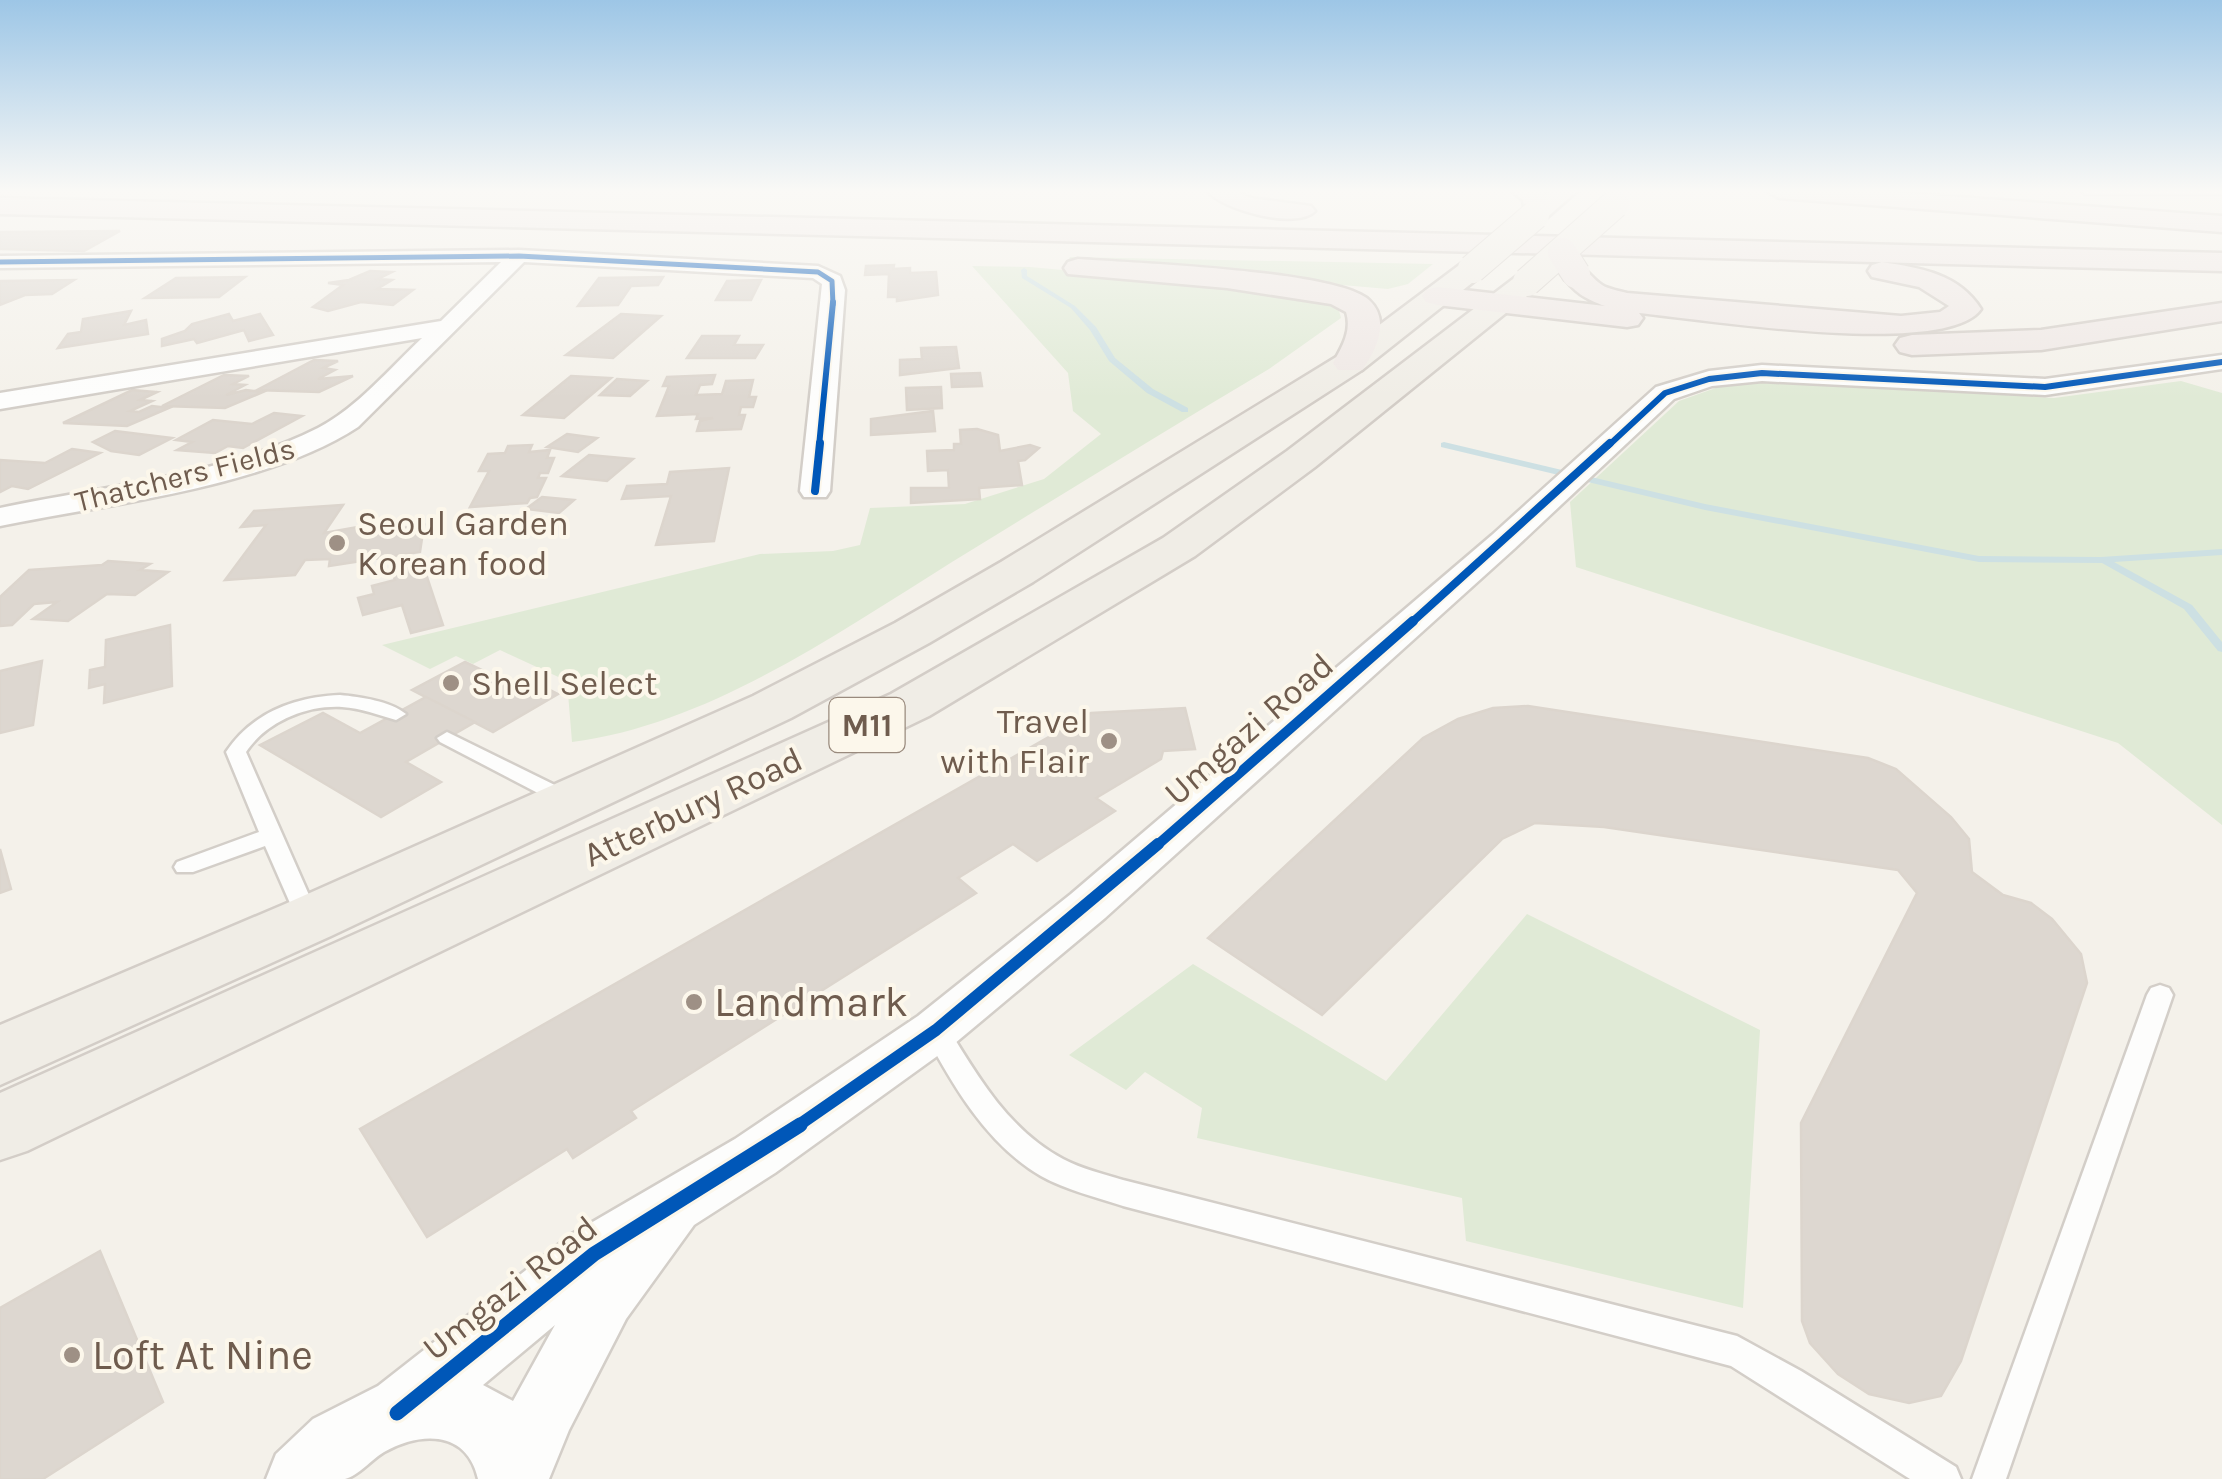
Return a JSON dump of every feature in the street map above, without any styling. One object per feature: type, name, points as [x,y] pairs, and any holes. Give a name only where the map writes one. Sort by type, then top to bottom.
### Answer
[{"type":"highway","points":[[1434,260],[1569,263],[1869,270],[1936,284],[1959,298],[1966,309],[1948,320],[1901,326],[1623,302],[1591,291],[1569,263]]},
{"type":"highway","points":[[2140,260],[2222,262]]},
{"type":"highway","points":[[1041,265],[1299,288],[1342,296],[1357,304],[1364,321],[1364,336],[1350,363]]},
{"type":"highway","points":[[1436,296],[1916,346],[2041,340],[2222,312]]},
{"type":"main road","name":"Atterbury Road","points":[[0,1056],[772,707],[912,633],[1018,572],[1350,363],[1480,260]]},
{"type":"main road","name":"Atterbury Road","points":[[0,1128],[910,705],[1179,547],[1286,470],[1527,282],[1572,260]]},
{"type":"main road","points":[[0,1165],[323,999],[406,942]]},
{"type":"street","points":[[0,262],[171,260]]},
{"type":"street","name":"Thatchers Fields","points":[[0,517],[200,477],[305,446],[348,421],[515,260]]},
{"type":"street","points":[[610,260],[792,268],[827,276],[834,290],[815,491]]},
{"type":"street","points":[[0,400],[448,327]]},
{"type":"street","name":"Umgazi Road","points":[[397,1413],[566,1274],[629,1231],[678,1206],[936,1030],[1088,906],[1665,393],[1722,377],[1808,375],[2031,387],[2222,362]]},
{"type":"street","name":"Umgazi Road","points":[[513,1479],[545,1407],[604,1298],[678,1206]]},
{"type":"street","points":[[300,1477],[366,1426],[397,1413],[434,1406],[466,1410],[490,1425],[506,1449],[513,1479]]},
{"type":"lane","points":[[308,920],[236,752],[254,730],[305,706],[340,702],[396,714]]},
{"type":"lane","points":[[448,738],[568,800]]},
{"type":"lane","points":[[185,867],[273,835]]},
{"type":"lane","points":[[1988,1479],[2160,995]]},
{"type":"lane","points":[[936,1030],[976,1096],[1010,1135],[1050,1166],[1123,1194],[1737,1352],[1794,1382],[1944,1479]]},
{"type":"green space","points":[[1068,261],[1433,264],[1408,284],[1388,289]]},
{"type":"green space","points":[[972,266],[1030,267],[1302,292],[1338,307],[1341,318],[1269,369],[818,646],[673,717],[572,742],[567,681],[500,650],[473,664],[456,656],[430,669],[382,645],[760,554],[833,551],[860,545],[870,508],[965,504],[1044,479],[1101,434],[1073,411],[1068,373]]},
{"type":"green space","points":[[1782,381],[2054,398],[2181,381],[2222,393],[2222,825],[2118,743],[1576,567],[1570,502],[1679,401],[1724,385]]},
{"type":"green space","points":[[1527,914],[1760,1030],[1743,1308],[1466,1241],[1462,1198],[1197,1138],[1202,1108],[1145,1072],[1126,1090],[1069,1055],[1193,964],[1386,1081]]},
{"type":"building","points":[[894,265],[893,269],[910,268],[910,273],[936,272],[938,295],[897,301],[897,297],[888,297],[889,274],[865,275],[866,266]]},
{"type":"building","points":[[370,271],[392,272],[378,279],[392,280],[377,289],[413,290],[393,305],[361,302],[328,311],[313,307],[343,285],[328,283]]},
{"type":"building","points":[[245,277],[219,297],[145,298],[176,278]]},
{"type":"building","points":[[663,277],[658,285],[631,286],[618,305],[578,306],[599,278]]},
{"type":"building","points":[[74,280],[52,294],[25,295],[0,305],[0,281]]},
{"type":"building","points":[[761,280],[751,300],[716,300],[727,281]]},
{"type":"building","points":[[131,311],[124,325],[146,320],[148,334],[58,348],[68,334],[81,332],[83,319]]},
{"type":"building","points":[[229,314],[233,321],[260,314],[273,335],[249,341],[244,330],[197,343],[194,339],[162,346],[162,339],[185,331],[192,324]]},
{"type":"building","points":[[621,314],[661,316],[613,358],[566,355]]},
{"type":"building","points":[[702,336],[739,336],[734,345],[763,345],[755,358],[687,358]]},
{"type":"building","points":[[956,347],[959,368],[900,375],[900,360],[922,359],[921,348]]},
{"type":"building","points":[[314,360],[338,361],[323,368],[335,370],[318,379],[353,376],[319,392],[257,390]]},
{"type":"building","points":[[980,373],[982,386],[952,387],[951,374]]},
{"type":"building","points":[[224,375],[249,376],[233,384],[245,385],[226,395],[246,390],[263,392],[225,408],[162,406]]},
{"type":"building","points":[[715,375],[712,384],[700,385],[696,395],[722,394],[726,381],[753,380],[749,397],[756,397],[753,407],[741,407],[739,415],[745,415],[741,429],[697,431],[700,421],[713,418],[696,419],[698,414],[657,416],[669,386],[663,386],[667,377]]},
{"type":"building","points":[[571,376],[611,378],[564,418],[523,415]]},
{"type":"building","points":[[617,379],[647,381],[630,396],[600,395]]},
{"type":"building","points":[[941,387],[942,408],[907,410],[906,388]]},
{"type":"building","points":[[132,390],[157,392],[140,400],[152,401],[130,411],[152,406],[169,408],[127,426],[63,423]]},
{"type":"building","points":[[933,411],[935,431],[871,435],[871,419]]},
{"type":"building","points":[[274,413],[302,416],[243,448],[228,446],[215,453],[177,450],[192,442],[176,440],[213,420],[252,424]]},
{"type":"building","points":[[977,429],[998,435],[1000,451],[1030,445],[1039,448],[1018,461],[1022,485],[979,488],[980,499],[911,503],[911,488],[949,488],[948,470],[928,471],[927,451],[954,450],[954,444],[961,444],[960,430]]},
{"type":"building","points":[[115,431],[172,438],[139,455],[111,451],[93,442]]},
{"type":"building","points":[[567,434],[597,438],[578,452],[547,447]]},
{"type":"building","points":[[532,445],[529,452],[550,450],[547,458],[554,458],[548,473],[540,473],[538,478],[546,478],[537,497],[527,503],[470,507],[489,471],[479,471],[488,454],[505,453],[508,446]]},
{"type":"building","points":[[72,449],[100,453],[28,489],[12,486],[0,492],[0,460],[45,463]]},
{"type":"building","points":[[589,455],[633,459],[607,481],[562,476]]},
{"type":"building","points":[[729,468],[714,541],[656,545],[671,496],[622,499],[627,486],[667,484],[670,472]]},
{"type":"building","points":[[542,497],[574,500],[559,513],[526,509]]},
{"type":"building","name":"Seoul Garden Korean food","points":[[343,505],[324,533],[397,520],[395,529],[424,525],[420,552],[329,566],[330,559],[305,560],[295,575],[225,580],[266,525],[241,527],[254,511]]},
{"type":"building","points":[[108,561],[150,564],[140,570],[168,572],[135,595],[107,594],[68,621],[33,619],[57,602],[34,604],[12,625],[0,626],[0,597],[29,570],[102,565]]},
{"type":"building","points":[[423,565],[443,625],[411,633],[402,605],[363,615],[358,598],[374,594],[372,586],[395,580],[392,572]]},
{"type":"building","points":[[170,625],[172,686],[104,703],[105,684],[89,688],[90,670],[105,667],[106,640]]},
{"type":"building","points":[[42,661],[33,725],[0,733],[0,671]]},
{"type":"building","points":[[465,662],[515,686],[528,679],[558,694],[493,732],[412,690]]},
{"type":"building","points":[[426,697],[475,722],[406,762],[441,782],[381,817],[260,745],[323,713],[360,733]]},
{"type":"building","points":[[1528,706],[1868,758],[1896,769],[1951,817],[1969,839],[1972,872],[2003,895],[2031,903],[2052,919],[2081,954],[2087,983],[1961,1361],[1941,1396],[1909,1403],[1869,1394],[1838,1374],[1810,1343],[1802,1321],[1801,1123],[1917,893],[1898,870],[1604,827],[1535,823],[1502,839],[1322,1015],[1208,938],[1423,738],[1458,719],[1493,708]]},
{"type":"building","name":"Landmark","points":[[1185,708],[1195,749],[1163,751],[1161,759],[1096,798],[1115,811],[1037,861],[1013,844],[958,878],[976,893],[631,1111],[636,1118],[573,1158],[567,1149],[427,1237],[360,1129],[1091,713]]},
{"type":"building","points":[[0,849],[11,889],[0,893]]},
{"type":"building","name":"Loft At Nine","points":[[100,1251],[163,1402],[43,1479],[0,1479],[0,1308]]},
{"type":"waterway","points":[[1024,270],[1024,277],[1073,307],[1112,359],[1150,391],[1185,410]]},
{"type":"waterway","points":[[1444,445],[1705,507],[1979,559],[2104,560],[2188,607],[2222,649]]},
{"type":"waterway","points":[[2105,559],[2222,552]]},
{"type":"cycle path","points":[[0,262],[171,260]]},
{"type":"cycle path","points":[[594,260],[818,272],[832,281],[815,491]]},
{"type":"cycle path","points":[[397,1413],[594,1254],[755,1156],[936,1030],[1088,906],[1503,542],[1665,393],[1709,379],[1762,373],[2045,387],[2222,362]]},
{"type":"place","name":"Seoul Garden Korean food","points":[[337,543]]},
{"type":"place","name":"Shell Select","points":[[451,683]]},
{"type":"place","name":"Travel with Flair","points":[[1109,741]]},
{"type":"place","name":"Landmark","points":[[694,1002]]},
{"type":"place","name":"Loft At Nine","points":[[72,1355]]}]
